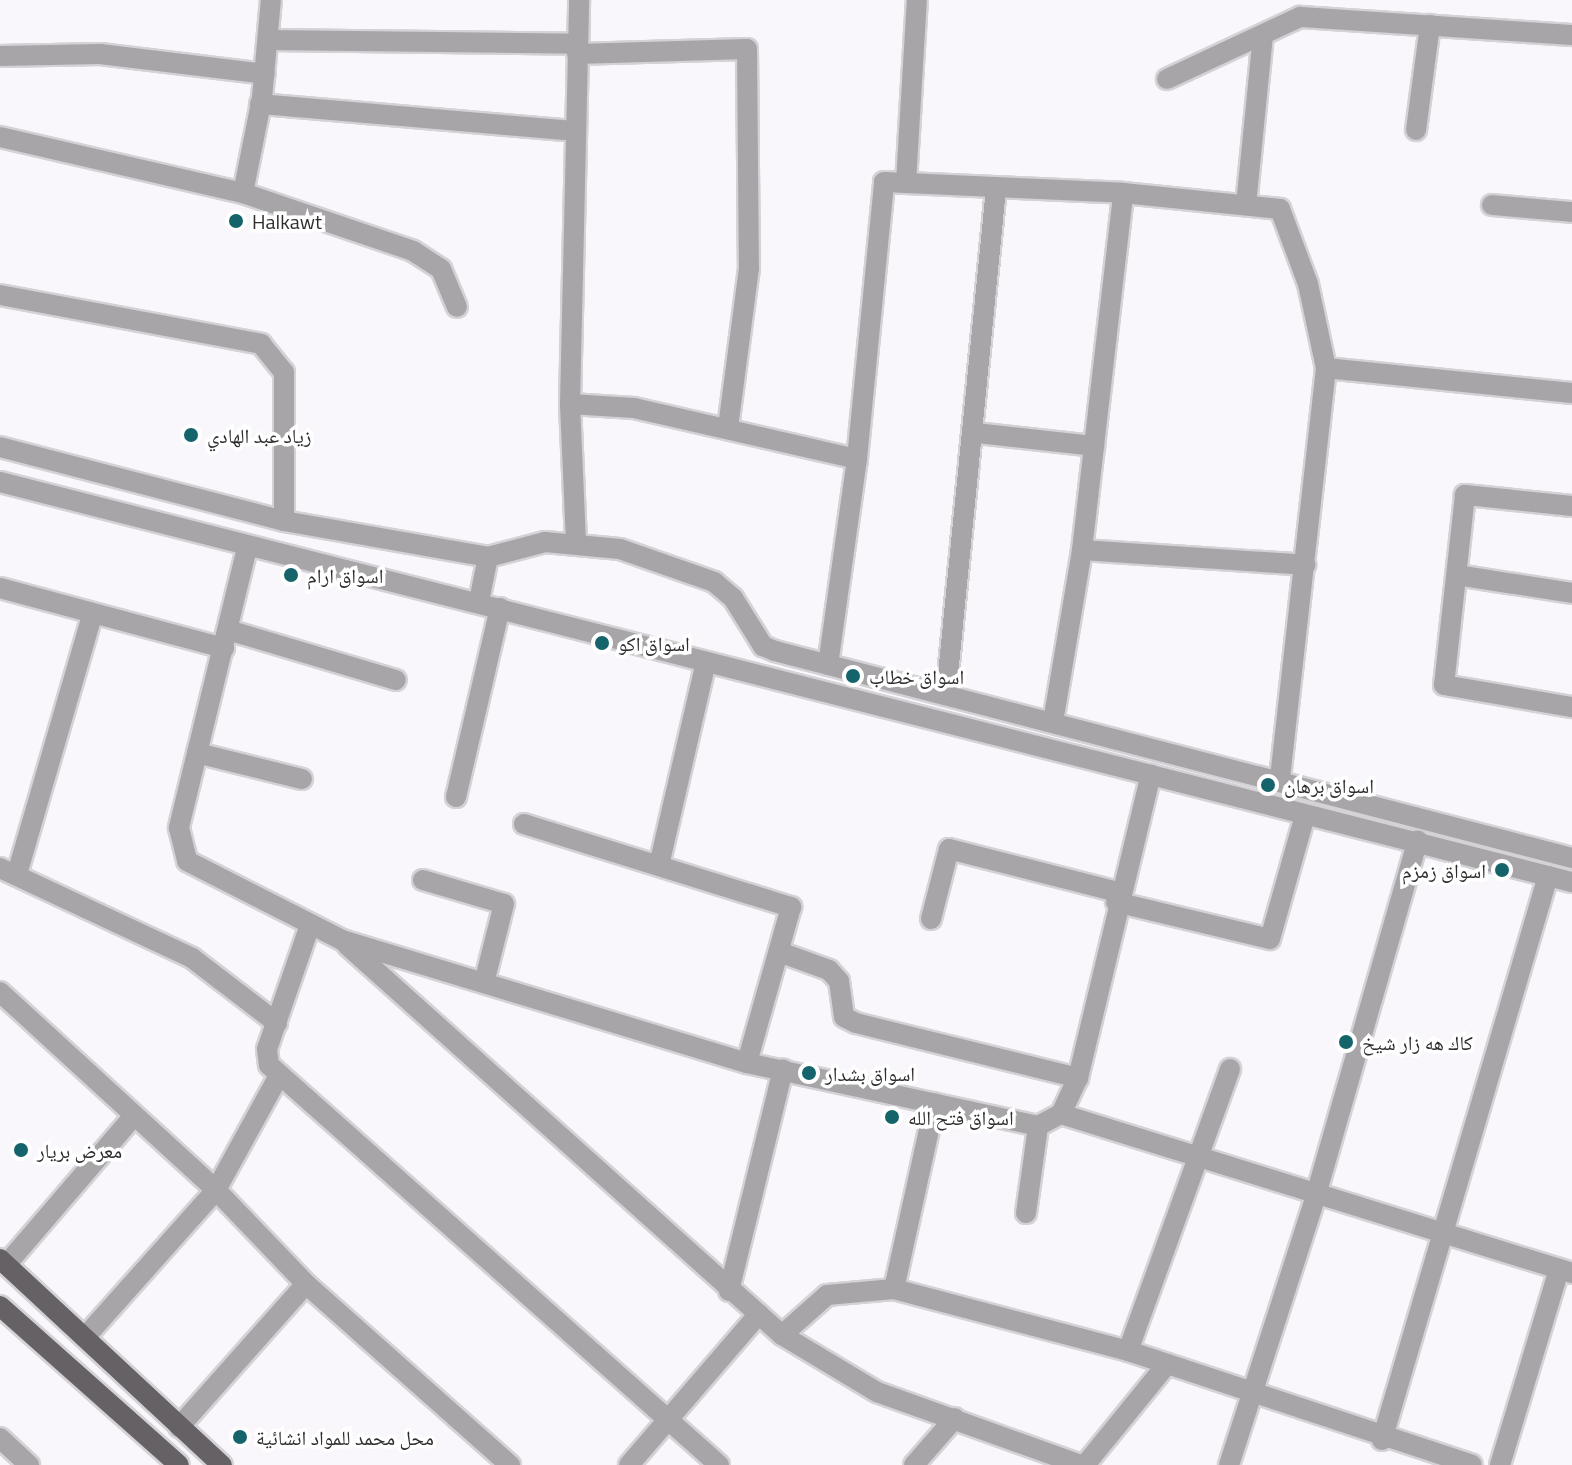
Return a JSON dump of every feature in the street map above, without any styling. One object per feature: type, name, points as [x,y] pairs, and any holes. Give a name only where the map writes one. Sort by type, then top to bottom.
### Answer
[{"type":"main road","points":[[3,1262],[87,1335],[179,1427],[222,1465]]},
{"type":"main road","points":[[0,1306],[179,1465]]},
{"type":"street","points":[[243,193],[265,74],[271,0]]},
{"type":"street","points":[[576,542],[570,404],[579,0]]},
{"type":"street","points":[[906,183],[917,0]]},
{"type":"street","points":[[1167,79],[1263,35],[1300,8],[1430,25],[1572,35]]},
{"type":"street","points":[[1416,130],[1430,25]]},
{"type":"street","points":[[1246,205],[1263,35]]},
{"type":"street","points":[[269,40],[578,49],[747,49],[749,268],[728,427]]},
{"type":"street","points":[[0,56],[100,54],[265,74]]},
{"type":"street","points":[[260,104],[575,131]]},
{"type":"street","points":[[0,137],[243,193],[430,259],[451,286],[457,307]]},
{"type":"street","points":[[828,665],[857,459],[884,182],[1123,193],[1280,209],[1308,284],[1326,368],[1280,780]]},
{"type":"street","points":[[946,695],[976,433],[996,189]]},
{"type":"street","points":[[1053,722],[1082,550],[1123,193]]},
{"type":"street","points":[[1492,205],[1572,212]]},
{"type":"street","points":[[0,295],[261,344],[284,372],[284,521]]},
{"type":"street","points":[[1326,368],[1572,393]]},
{"type":"street","points":[[570,404],[728,427],[857,459]]},
{"type":"street","points":[[976,433],[1094,446]]},
{"type":"street","points":[[0,447],[284,521],[488,557],[545,542],[576,542],[620,549],[714,582],[733,598],[756,638],[775,651],[1572,858]]},
{"type":"street","points":[[0,482],[247,548],[479,601],[706,662],[1305,815],[1418,840],[1572,882]]},
{"type":"street","points":[[1572,506],[1465,495],[1444,685],[1572,707]]},
{"type":"street","points":[[247,548],[179,828],[180,851],[187,861],[342,940],[747,1063],[1038,1126],[1061,1114],[1078,1078],[1117,897],[1151,775]]},
{"type":"street","points":[[1082,550],[1305,565]]},
{"type":"street","points":[[479,601],[488,557]]},
{"type":"street","points":[[1457,575],[1572,593]]},
{"type":"street","points":[[0,588],[92,616],[226,639],[396,680]]},
{"type":"street","points":[[456,797],[500,608]]},
{"type":"street","points":[[92,616],[9,871],[192,958],[277,1023]]},
{"type":"street","points":[[746,672],[756,638]]},
{"type":"street","points":[[660,861],[706,662]]},
{"type":"street","points":[[197,753],[302,779]]},
{"type":"street","points":[[931,919],[949,849],[1270,939],[1305,815]]},
{"type":"street","points":[[524,824],[660,861],[787,903],[791,914],[782,953],[747,1063]]},
{"type":"street","points":[[1229,1465],[1316,1195],[1418,840]]},
{"type":"street","points":[[1382,1440],[1548,876]]},
{"type":"street","points":[[423,880],[504,904],[484,983]]},
{"type":"street","points":[[310,925],[267,1049],[278,1077],[719,1465]]},
{"type":"street","points":[[342,940],[729,1291],[782,1335],[877,1392],[1083,1465],[1167,1364]]},
{"type":"street","points":[[782,953],[829,970],[839,981],[844,1017],[856,1023],[1078,1078]]},
{"type":"street","points":[[0,992],[131,1119],[216,1190],[306,1284],[510,1465]]},
{"type":"street","points":[[1128,1351],[1201,1162],[1230,1069]]},
{"type":"street","points":[[729,1291],[783,1070]]},
{"type":"street","points":[[87,1335],[216,1190],[278,1077]]},
{"type":"street","points":[[894,1289],[935,1103]]},
{"type":"street","points":[[1061,1114],[1201,1162],[1566,1271],[1500,1465]]},
{"type":"street","points":[[3,1262],[131,1119]]},
{"type":"street","points":[[1026,1213],[1038,1126]]},
{"type":"street","points":[[179,1427],[306,1284]]},
{"type":"street","points":[[782,1335],[827,1295],[894,1289],[1128,1351],[1251,1397],[1382,1440],[1419,1458],[1472,1465]]},
{"type":"street","points":[[629,1465],[759,1314]]},
{"type":"street","points":[[914,1465],[955,1418]]},
{"type":"street","points":[[0,1438],[29,1465]]},
{"type":"place","name":"Halkawt","points":[[236,221]]},
{"type":"place","name":"زياد عبد الهادي","points":[[191,435]]},
{"type":"place","name":"اسواق ارام","points":[[291,575]]},
{"type":"place","name":"اسواق اكو","points":[[602,643]]},
{"type":"place","name":"اسواق خطاب","points":[[853,676]]},
{"type":"place","name":"اسواق برهان","points":[[1268,785]]},
{"type":"place","name":"اسواق زمزم","points":[[1502,870]]},
{"type":"place","name":"كاك هه زار شيخ","points":[[1346,1042]]},
{"type":"place","name":"اسواق بشدار","points":[[809,1073]]},
{"type":"place","name":"اسواق فتح الله","points":[[892,1117]]},
{"type":"place","name":"معرض بريار","points":[[21,1150]]},
{"type":"place","name":"محل محمد للمواد انشائية","points":[[240,1437]]}]
